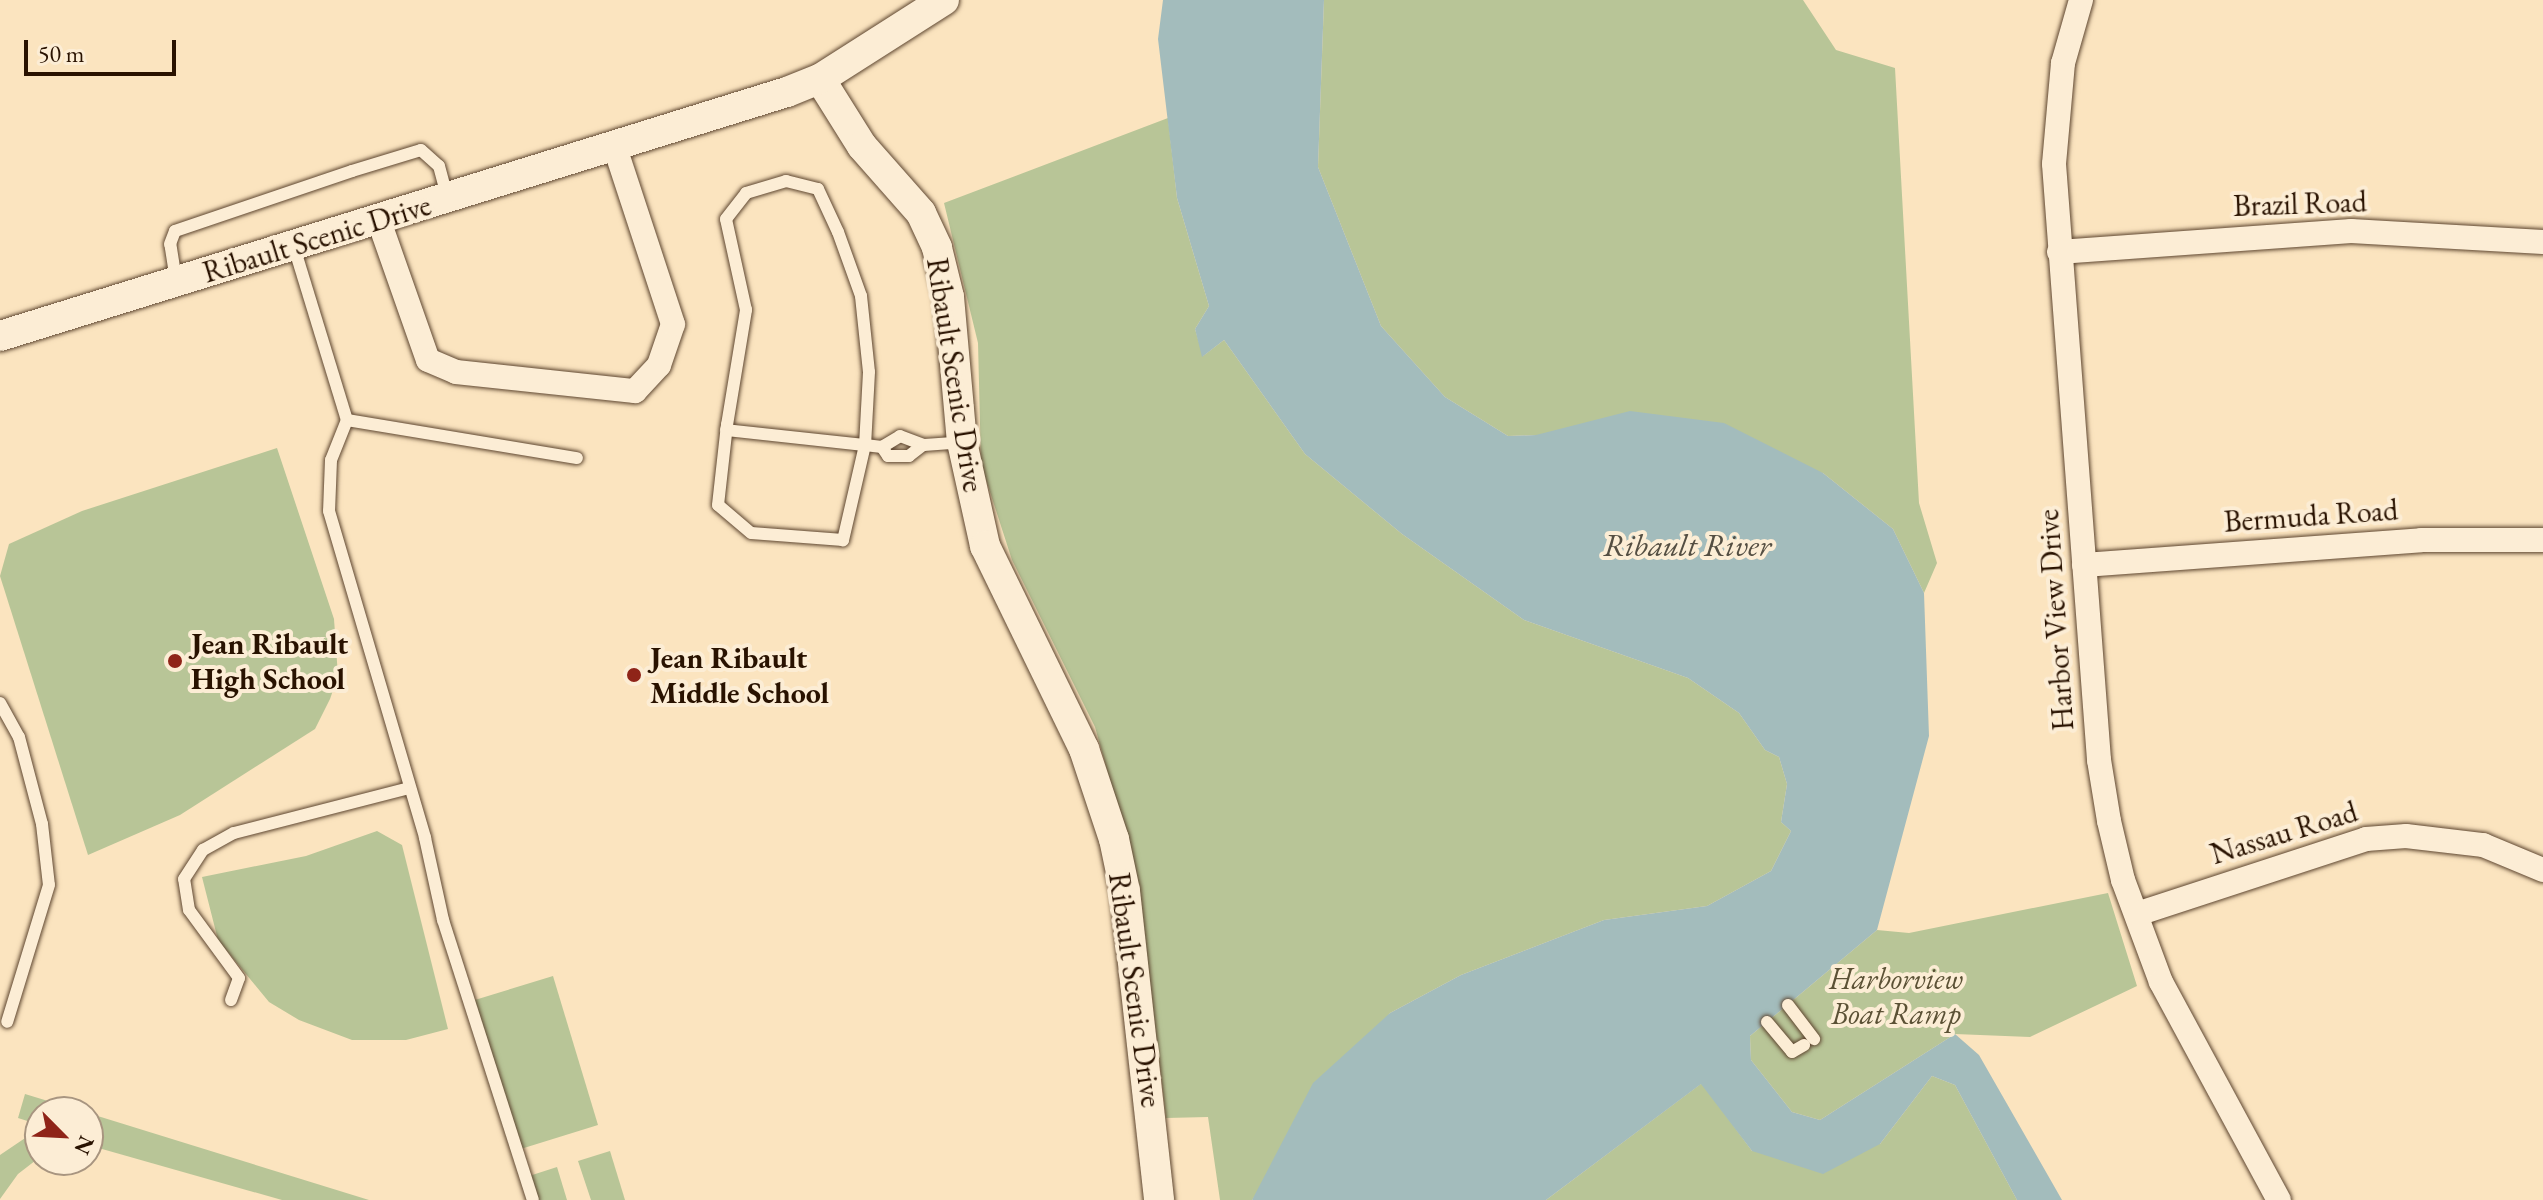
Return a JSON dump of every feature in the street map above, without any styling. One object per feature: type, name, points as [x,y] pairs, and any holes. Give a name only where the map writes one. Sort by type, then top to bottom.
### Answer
[{"type":"street","points":[[820,79],[944,0]]},
{"type":"street","name":"Harbor View Drive","points":[[2081,0],[2057,109],[2054,164],[2099,760],[2123,880],[2161,982],[2279,1200]]},
{"type":"street","name":"Ribault Scenic Drive","points":[[1,332],[379,221],[615,148],[820,79],[862,146],[896,178],[921,213],[937,248],[949,297],[962,442],[985,546],[1084,749],[1114,839],[1125,891],[1159,1200]]},
{"type":"street","points":[[379,221],[428,360],[456,372],[635,391],[659,365],[673,324],[615,148]]},
{"type":"street","name":"Brazil Road","points":[[2059,252],[2351,231],[2543,242]]},
{"type":"street","name":"Bermuda Road","points":[[2084,565],[2421,540],[2543,540]]},
{"type":"street","name":"Nassau Road","points":[[2137,914],[2366,839],[2406,836],[2469,842],[2543,870]]},
{"type":"lane","points":[[177,282],[170,244],[175,231],[421,150],[439,166],[448,199]]},
{"type":"lane","points":[[786,181],[818,189],[861,296],[869,372],[865,445],[843,540],[751,533],[718,505],[726,430],[746,310],[726,219],[746,193],[786,181]]},
{"type":"lane","points":[[294,247],[347,420],[331,460],[329,511],[409,788],[443,920],[533,1200]]},
{"type":"lane","points":[[347,420],[577,458]]},
{"type":"lane","points":[[726,430],[882,447],[900,436],[923,445],[962,442]]},
{"type":"lane","points":[[882,447],[888,456],[909,456],[923,445]]},
{"type":"lane","points":[[0,703],[19,737],[42,824],[49,885],[7,1022]]},
{"type":"lane","points":[[231,1000],[239,978],[189,910],[184,879],[203,850],[234,833],[409,788]]},
{"type":"lane","points":[[1767,1022],[1792,1052],[1809,1042],[1788,1005]]},
{"type":"green space","points":[[1324,0],[1803,0],[1836,50],[1895,68],[1919,503],[1937,563],[1924,593],[1893,529],[1823,473],[1536,435],[1508,436],[1445,397],[1381,326],[1318,167]]},
{"type":"green space","points":[[1168,118],[1177,198],[1209,306],[1195,329],[1203,356],[1224,340],[1305,454],[1402,534],[1524,620],[1688,678],[1739,713],[1765,750],[1779,757],[1787,784],[1781,822],[1791,831],[1771,871],[1707,906],[1604,920],[1461,975],[1390,1013],[1252,1200],[1220,1200],[1208,1117],[1166,1118],[1138,880],[1095,727],[1012,560],[981,464],[978,343],[944,203]]},
{"type":"green space","points":[[277,448],[334,619],[338,676],[330,699],[315,729],[180,815],[88,855],[0,576],[9,544],[82,511]]},
{"type":"green space","points":[[377,831],[402,845],[448,1029],[406,1040],[352,1040],[299,1020],[269,1002],[218,940],[202,877],[306,856]]},
{"type":"green space","name":"Harborview Boat Ramp","points":[[2108,893],[2137,986],[2030,1037],[1955,1034],[1820,1120],[1792,1112],[1751,1060],[1750,1036],[1877,930],[1909,933]]},
{"type":"green space","points":[[553,976],[598,1125],[511,1152],[465,1003]]},
{"type":"green space","points":[[1932,1076],[1955,1085],[2017,1200],[1546,1200],[1702,1083],[1752,1151],[1880,1144]]},
{"type":"green space","points":[[24,1097],[24,1120],[18,1118]]},
{"type":"green space","points":[[104,1118],[369,1200],[282,1200],[104,1150]]},
{"type":"green space","points":[[24,1139],[24,1169],[0,1199],[0,1155]]},
{"type":"green space","points":[[610,1151],[625,1200],[591,1200],[578,1161]]},
{"type":"green space","points":[[557,1167],[567,1200],[533,1200],[526,1177]]},
{"type":"water","name":"Ribault River","points":[[1163,0],[1324,0],[1318,167],[1381,326],[1445,397],[1508,436],[1536,435],[1630,411],[1724,423],[1823,473],[1893,529],[1924,593],[1929,736],[1877,930],[1750,1036],[1751,1060],[1792,1112],[1820,1120],[1955,1034],[1979,1055],[2062,1200],[2017,1200],[1955,1085],[1932,1076],[1880,1144],[1823,1174],[1752,1151],[1701,1084],[1546,1200],[1252,1200],[1313,1083],[1390,1013],[1461,975],[1604,920],[1707,906],[1771,871],[1791,831],[1781,822],[1787,784],[1779,757],[1765,750],[1739,713],[1688,678],[1524,620],[1402,534],[1305,454],[1224,340],[1202,357],[1195,329],[1209,306],[1177,198],[1158,39]]},
{"type":"place","name":"Jean Ribault High School","points":[[175,661]]},
{"type":"place","name":"Jean Ribault Middle School","points":[[634,675]]}]
